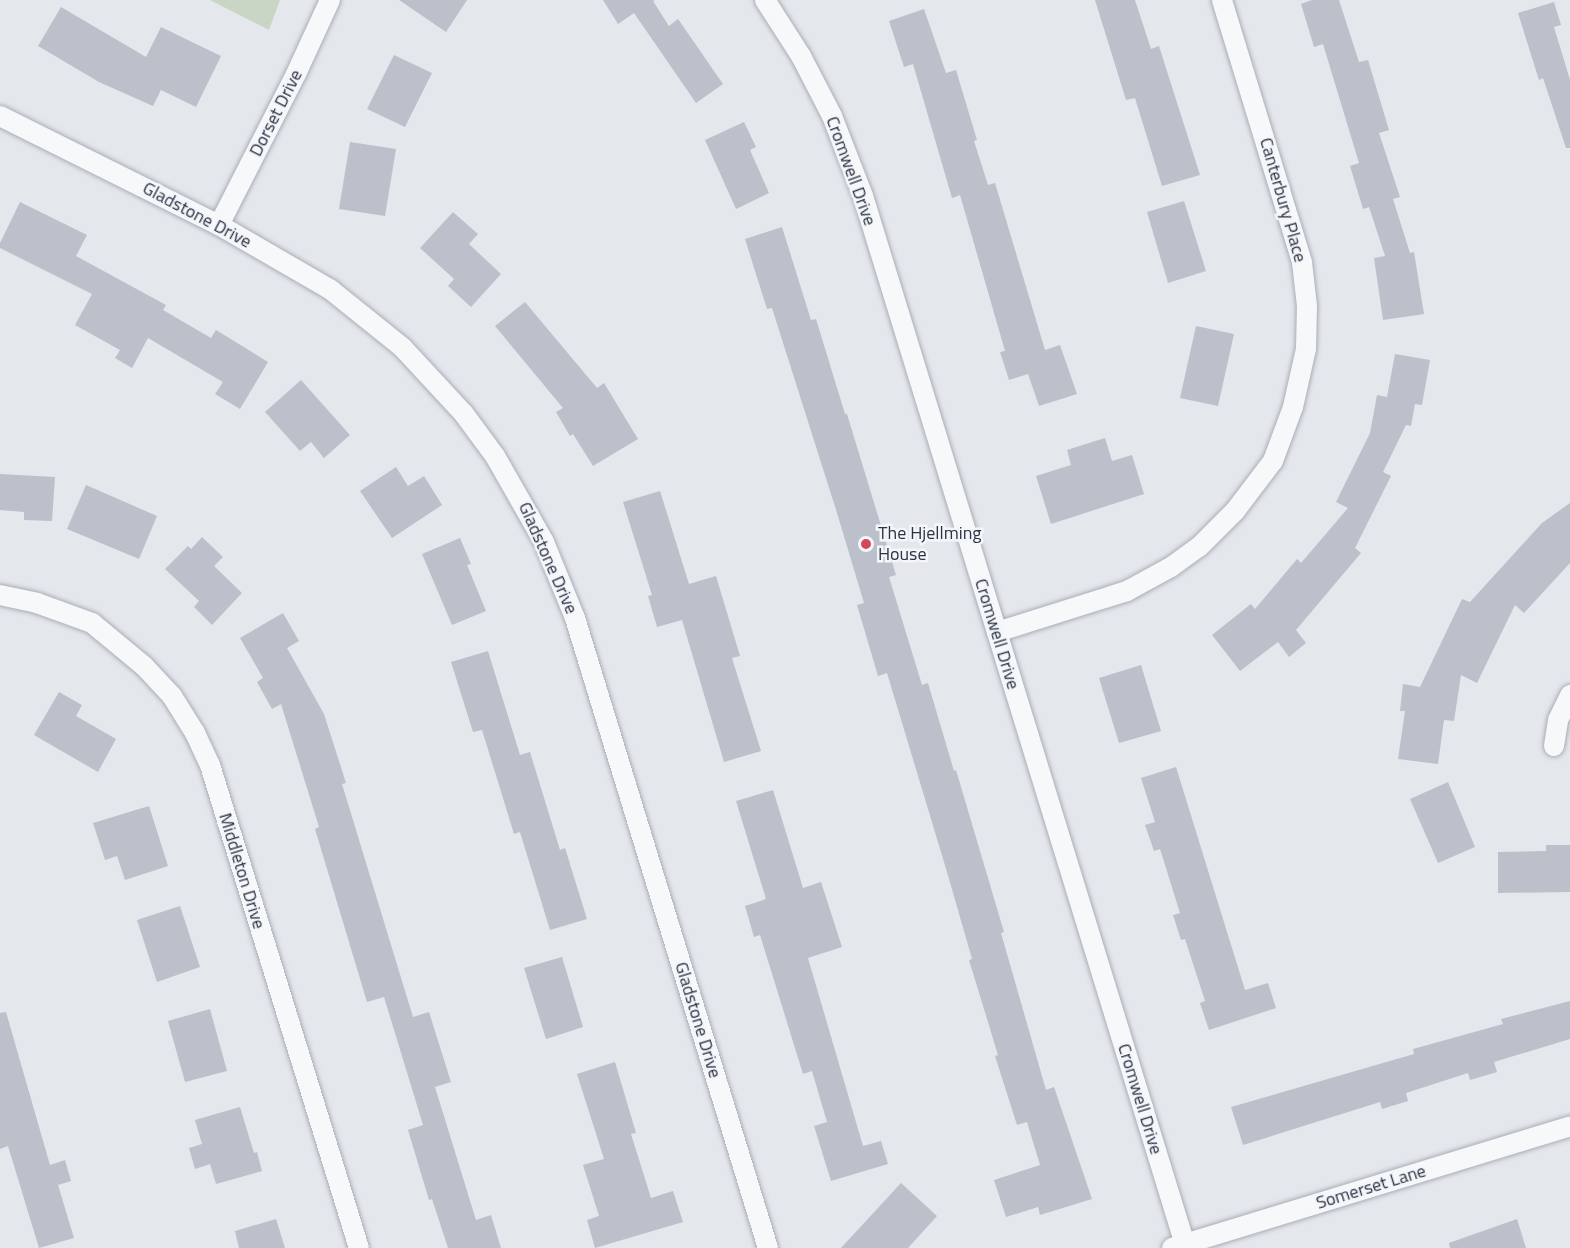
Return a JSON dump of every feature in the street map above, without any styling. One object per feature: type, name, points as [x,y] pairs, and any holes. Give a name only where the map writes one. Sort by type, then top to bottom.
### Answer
[{"type":"street","name":"Dorset Drive","points":[[219,225],[297,74],[330,0]]},
{"type":"street","name":"Cromwell Drive","points":[[765,0],[801,56],[848,153],[997,632],[1181,1247]]},
{"type":"street","name":"Canterbury Place","points":[[997,632],[1127,591],[1171,567],[1199,547],[1235,512],[1273,461],[1293,407],[1306,349],[1307,306],[1302,262],[1222,0]]},
{"type":"street","name":"Gladstone Drive","points":[[0,116],[219,225],[332,290],[402,347],[464,414],[520,496],[544,542],[575,618],[768,1248]]},
{"type":"street","name":"Middleton Drive","points":[[0,595],[37,603],[92,624],[144,666],[172,696],[195,733],[210,765],[359,1248]]},
{"type":"street","points":[[1554,746],[1558,720],[1570,695]]},
{"type":"street","name":"Somerset Lane","points":[[1181,1247],[1569,1129]]},
{"type":"green space","points":[[210,0],[280,0],[269,30]]},
{"type":"building","points":[[399,0],[467,0],[446,32]]},
{"type":"building","points":[[603,0],[655,0],[653,1],[669,26],[678,19],[723,84],[696,103],[634,13],[618,24]]},
{"type":"building","points":[[1095,0],[1135,0],[1151,49],[1159,46],[1200,175],[1162,186],[1135,98],[1126,100]]},
{"type":"building","points":[[1312,0],[1339,0],[1359,62],[1368,60],[1389,130],[1379,133],[1400,197],[1393,199],[1410,253],[1414,252],[1424,314],[1383,320],[1374,258],[1385,256],[1369,207],[1363,209],[1350,166],[1359,163],[1323,44],[1314,47],[1301,4]]},
{"type":"building","points":[[1554,2],[1561,25],[1554,27],[1570,80],[1570,148],[1566,148],[1543,78],[1539,80],[1518,13]]},
{"type":"building","points":[[61,7],[146,57],[161,27],[221,56],[196,107],[161,90],[153,106],[99,82],[38,46]]},
{"type":"building","points":[[924,9],[946,73],[956,70],[977,140],[974,141],[988,185],[995,183],[1045,350],[1060,345],[1077,394],[1039,406],[1028,374],[1009,380],[1000,352],[1005,351],[960,195],[952,198],[913,64],[904,67],[889,21]]},
{"type":"building","points":[[394,55],[432,73],[405,127],[367,109]]},
{"type":"building","points":[[744,122],[756,147],[750,150],[769,193],[736,209],[705,140]]},
{"type":"building","points":[[350,142],[396,149],[385,216],[339,209]]},
{"type":"building","points":[[1184,201],[1206,271],[1168,283],[1147,212]]},
{"type":"building","points":[[20,202],[87,235],[76,256],[166,305],[163,310],[211,338],[216,330],[268,362],[240,409],[215,394],[223,382],[148,338],[132,368],[115,358],[120,350],[75,325],[92,294],[0,248],[0,243]]},
{"type":"building","points":[[453,212],[478,234],[469,244],[501,274],[471,307],[448,286],[454,279],[420,248]]},
{"type":"building","points":[[782,227],[811,320],[816,319],[845,414],[847,414],[896,575],[889,577],[922,685],[928,683],[954,771],[956,770],[1004,932],[1001,933],[1046,1090],[1054,1087],[1092,1199],[1040,1215],[1038,1207],[1006,1217],[994,1180],[1040,1165],[1027,1122],[1017,1125],[995,1056],[998,1055],[969,960],[972,959],[887,673],[878,676],[857,605],[864,603],[837,513],[772,308],[767,309],[745,239]]},
{"type":"building","points":[[525,302],[597,388],[604,383],[638,439],[593,466],[573,434],[570,436],[556,412],[563,408],[495,326]]},
{"type":"building","points":[[1196,326],[1234,334],[1218,406],[1180,398]]},
{"type":"building","points":[[1395,354],[1430,360],[1422,405],[1415,404],[1411,426],[1406,425],[1383,472],[1391,476],[1355,548],[1361,553],[1296,630],[1306,643],[1289,657],[1278,642],[1240,671],[1212,635],[1251,604],[1255,609],[1297,559],[1301,563],[1348,508],[1336,502],[1370,433],[1377,395],[1387,397]]},
{"type":"building","points":[[301,380],[350,435],[324,458],[311,442],[300,451],[265,412]]},
{"type":"building","points":[[1105,438],[1112,461],[1132,455],[1144,494],[1051,524],[1036,476],[1071,465],[1067,450]]},
{"type":"building","points":[[396,467],[408,486],[424,476],[442,505],[392,538],[360,491]]},
{"type":"building","points":[[0,474],[55,477],[52,521],[24,520],[24,512],[0,510]]},
{"type":"building","points":[[86,485],[157,516],[139,559],[67,529]]},
{"type":"building","points":[[660,491],[689,584],[716,576],[740,656],[732,658],[761,751],[724,762],[682,620],[657,627],[648,596],[652,595],[623,502]]},
{"type":"building","points":[[1570,503],[1570,563],[1524,613],[1515,605],[1477,683],[1461,675],[1454,721],[1444,720],[1438,764],[1398,759],[1405,711],[1400,711],[1403,684],[1420,687],[1462,599],[1470,602],[1542,523]]},
{"type":"building","points":[[202,537],[223,557],[214,566],[242,593],[212,625],[194,607],[199,601],[165,569],[188,546],[191,549]]},
{"type":"building","points":[[460,538],[471,564],[467,565],[486,611],[452,625],[422,554]]},
{"type":"building","points":[[283,613],[299,641],[287,648],[324,714],[346,783],[342,784],[413,1017],[429,1012],[451,1082],[435,1087],[476,1220],[491,1215],[501,1248],[448,1248],[432,1199],[429,1200],[408,1130],[423,1125],[384,997],[367,1002],[315,829],[319,827],[281,704],[272,709],[257,682],[263,678],[240,638]]},
{"type":"building","points":[[488,651],[520,755],[530,752],[560,850],[565,848],[587,919],[550,930],[520,832],[514,834],[482,730],[473,732],[451,662]]},
{"type":"building","points":[[1141,665],[1161,731],[1119,743],[1099,678]]},
{"type":"building","points":[[59,692],[82,705],[76,716],[116,739],[98,772],[34,735]]},
{"type":"building","points":[[1176,767],[1245,990],[1268,983],[1276,1008],[1209,1030],[1200,1003],[1205,1001],[1185,939],[1181,940],[1173,915],[1180,913],[1160,849],[1154,851],[1145,825],[1155,822],[1141,778]]},
{"type":"building","points":[[1448,782],[1475,847],[1438,863],[1410,799]]},
{"type":"building","points":[[773,790],[803,888],[821,882],[842,947],[808,958],[863,1146],[881,1141],[888,1164],[831,1181],[814,1126],[827,1122],[812,1071],[803,1074],[760,935],[754,937],[745,906],[766,899],[736,801]]},
{"type":"building","points":[[149,806],[168,866],[125,880],[117,856],[105,860],[93,823]]},
{"type":"building","points":[[1546,845],[1570,845],[1570,892],[1498,893],[1498,852],[1546,851]]},
{"type":"building","points":[[180,906],[200,967],[157,982],[137,920]]},
{"type":"building","points":[[562,957],[583,1027],[546,1039],[524,968]]},
{"type":"building","points":[[1570,1001],[1570,1039],[1494,1062],[1497,1072],[1470,1080],[1468,1073],[1406,1093],[1408,1101],[1382,1109],[1380,1102],[1243,1145],[1231,1107],[1414,1054],[1413,1049],[1503,1024],[1501,1019]]},
{"type":"building","points":[[210,1009],[227,1071],[185,1082],[168,1021]]},
{"type":"building","points":[[6,1012],[50,1165],[65,1160],[71,1181],[58,1185],[74,1238],[39,1248],[8,1146],[0,1149],[0,1013]]},
{"type":"building","points":[[615,1062],[636,1133],[631,1134],[651,1198],[673,1191],[683,1222],[595,1248],[587,1220],[599,1216],[583,1165],[604,1159],[577,1074]]},
{"type":"building","points":[[240,1107],[262,1171],[216,1184],[210,1164],[195,1169],[189,1148],[202,1144],[195,1120]]},
{"type":"building","points":[[901,1183],[937,1216],[908,1248],[841,1248]]},
{"type":"building","points":[[276,1219],[285,1248],[239,1248],[235,1231]]},
{"type":"building","points":[[1517,1219],[1526,1248],[1450,1248],[1449,1243]]},
{"type":"place","name":"The Hjellming House","points":[[866,544]]}]
